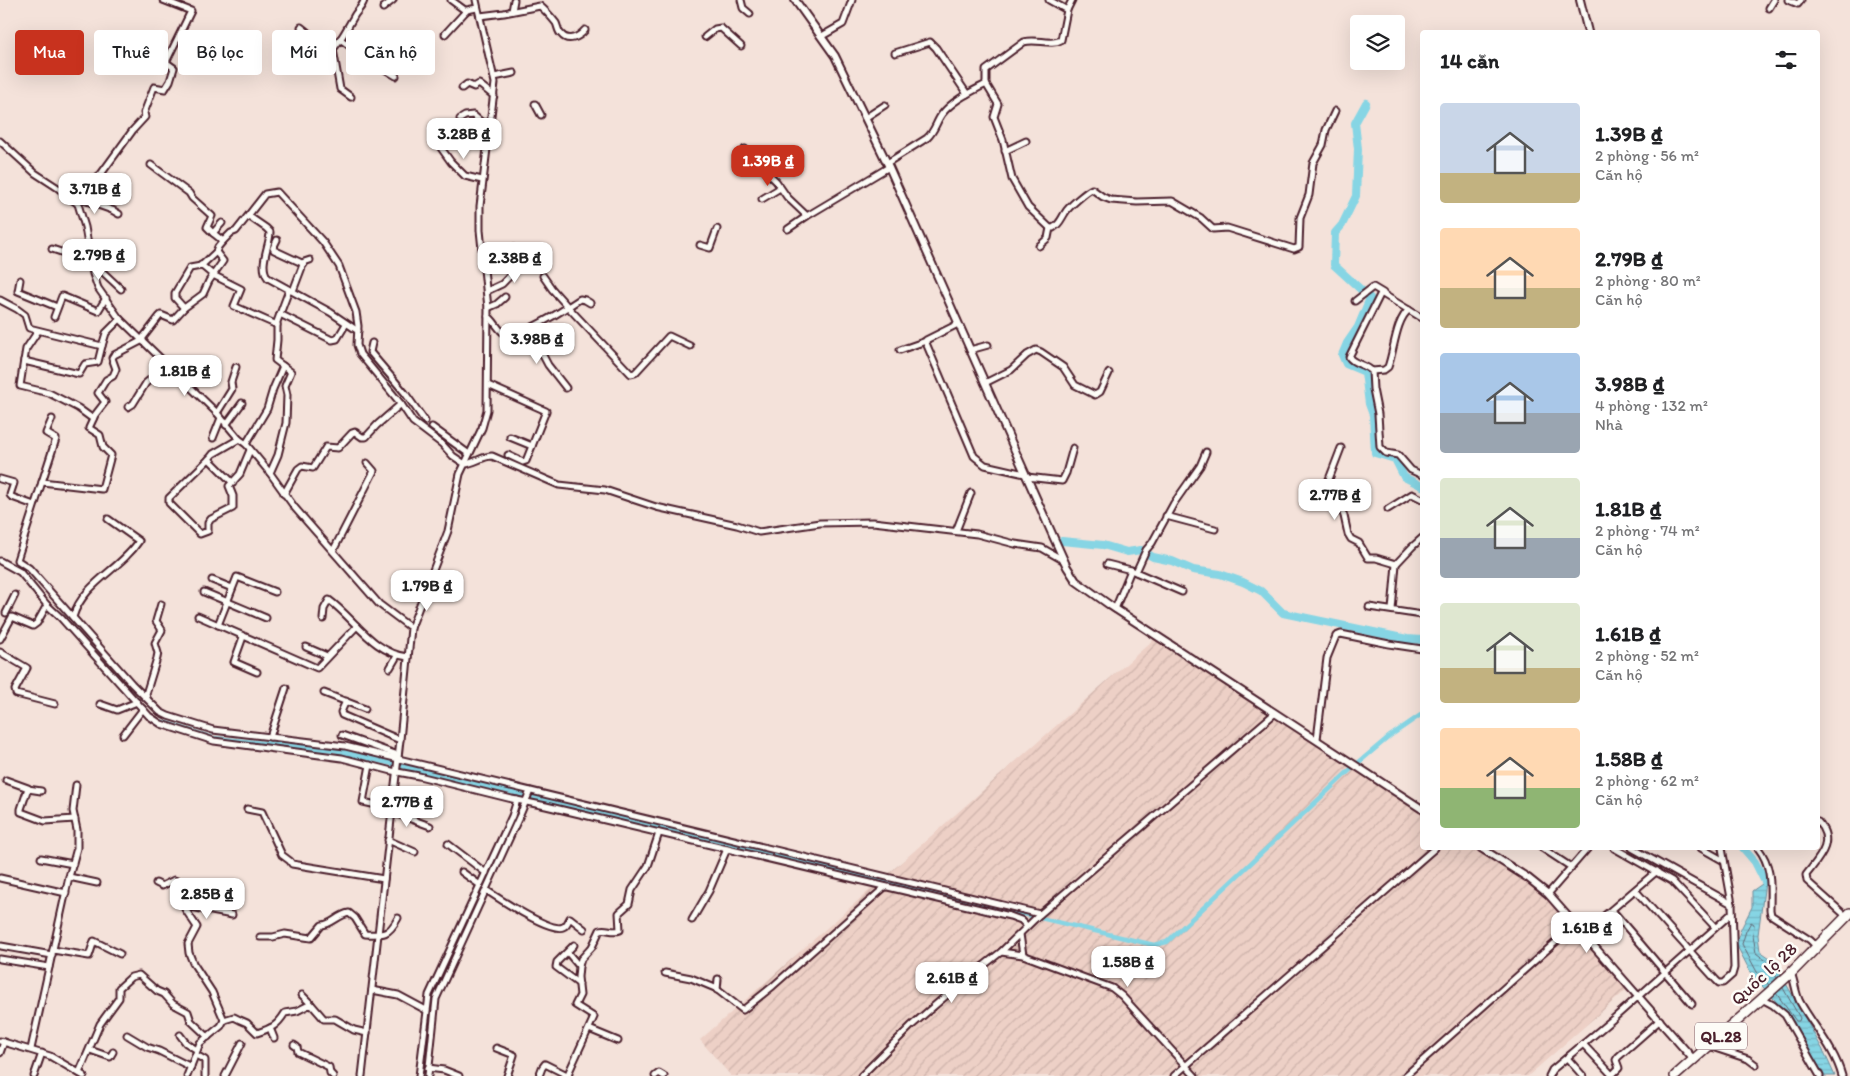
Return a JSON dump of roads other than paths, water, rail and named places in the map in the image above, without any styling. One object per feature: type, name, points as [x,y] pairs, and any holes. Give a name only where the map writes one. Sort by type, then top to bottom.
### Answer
[{"type":"highway","name":"Quốc lộ 28","points":[[1675,1076],[1788,976],[1848,915]]},
{"type":"street","points":[[163,0],[191,11],[167,60],[167,63],[174,68],[170,81],[165,89],[154,87],[144,113],[145,117],[133,130],[101,174],[93,180],[79,202],[86,227],[89,259],[96,281],[120,319],[217,413],[239,439],[246,444],[270,473],[284,494],[379,604],[411,628]]},
{"type":"street","points":[[336,45],[348,29],[353,17],[363,6],[364,0]]},
{"type":"street","points":[[383,8],[393,0]]},
{"type":"street","points":[[451,0],[466,11]]},
{"type":"street","points":[[362,1076],[411,628],[448,530],[458,483],[485,417],[488,385],[488,308],[480,219],[482,180],[494,96],[494,77],[476,0]]},
{"type":"street","points":[[512,11],[514,0]]},
{"type":"street","points":[[741,0],[743,8],[750,14]]},
{"type":"street","points":[[795,0],[835,56],[888,165],[1070,573],[1080,584],[1115,609],[1420,808]]},
{"type":"street","points":[[822,36],[843,24],[852,0]]},
{"type":"street","points":[[1049,0],[1067,10]]},
{"type":"street","points":[[1050,228],[1028,208],[1012,179],[994,117],[998,104],[986,84],[986,70],[1029,40],[1055,42],[1061,40],[1067,10],[1072,0]]},
{"type":"street","points":[[1580,0],[1588,30]]},
{"type":"street","points":[[1769,8],[1774,0]]},
{"type":"street","points":[[1788,0],[1798,4],[1801,0]]},
{"type":"street","points":[[480,16],[537,6],[542,7],[557,24],[560,34],[568,38],[576,38],[585,30]]},
{"type":"street","points":[[445,34],[466,11],[478,8]]},
{"type":"street","points":[[301,26],[306,30]]},
{"type":"street","points":[[706,37],[715,29],[721,28],[741,46]]},
{"type":"street","points":[[340,39],[396,76]]},
{"type":"street","points":[[895,53],[930,42],[967,94]]},
{"type":"street","points":[[336,66],[340,89],[352,97]]},
{"type":"street","points":[[494,77],[514,73]]},
{"type":"street","points":[[462,88],[468,84],[474,87],[478,84],[494,96]]},
{"type":"street","points":[[788,229],[927,138],[932,134],[943,113],[967,94],[986,84]]},
{"type":"street","points":[[535,104],[541,115]]},
{"type":"street","points":[[865,118],[885,105]]},
{"type":"street","points":[[1050,228],[1057,226],[1067,210],[1087,191],[1092,190],[1102,197],[1111,200],[1137,202],[1172,201],[1201,218],[1213,229],[1227,228],[1298,249],[1300,218],[1309,196],[1313,163],[1324,142],[1326,130],[1335,111]]},
{"type":"street","points":[[460,119],[473,115],[481,122],[490,124]]},
{"type":"street","points":[[0,141],[35,173],[79,202],[112,210],[120,214]]},
{"type":"street","points":[[1005,151],[1026,142]]},
{"type":"street","points":[[441,148],[465,176],[482,180]]},
{"type":"street","points":[[745,149],[772,177],[787,198],[807,216]]},
{"type":"street","points":[[152,165],[189,193],[212,216],[207,227],[224,242]]},
{"type":"street","points":[[762,199],[780,188]]},
{"type":"street","points":[[184,308],[175,298],[175,293],[190,268],[202,265],[216,252],[218,246],[231,233],[237,230],[265,194],[277,192],[323,242],[335,258],[356,312],[357,345],[360,354],[401,404],[413,422],[442,444],[453,456],[477,462],[486,456],[492,456],[559,485],[605,490],[656,507],[738,525],[759,532],[820,522],[848,521],[958,526],[977,534],[1014,544],[1042,548],[1064,560]]},
{"type":"street","points":[[250,217],[270,232],[266,254],[266,276],[330,312],[358,331]]},
{"type":"street","points":[[213,233],[222,222]]},
{"type":"street","points":[[1039,246],[1048,238],[1050,228]]},
{"type":"street","points":[[700,245],[710,248],[717,229]]},
{"type":"street","points":[[277,240],[273,248],[274,250],[304,264]]},
{"type":"street","points":[[483,251],[496,247],[512,248],[529,256],[502,284],[487,291]]},
{"type":"street","points":[[52,250],[67,254],[88,250]]},
{"type":"street","points":[[42,482],[102,489],[111,455],[103,447],[100,435],[89,428],[105,402],[99,395],[99,391],[106,380],[114,376],[116,369],[112,358],[114,355],[143,340],[161,315],[172,320],[203,294],[213,274],[223,260],[216,252]]},
{"type":"street","points":[[89,259],[121,288]]},
{"type":"street","points":[[270,473],[281,443],[287,414],[285,386],[291,372],[275,360],[276,325],[305,261],[310,260]]},
{"type":"street","points":[[202,265],[213,274],[242,289],[234,306],[276,325]]},
{"type":"street","points":[[543,276],[568,307],[631,374],[635,373],[669,336],[690,346]]},
{"type":"street","points":[[20,280],[18,291],[57,307]]},
{"type":"street","points":[[1355,301],[1374,287],[1420,317]]},
{"type":"street","points":[[1383,293],[1377,298],[1368,321],[1349,354],[1352,361],[1366,366],[1372,371],[1384,370],[1388,367],[1400,323],[1405,313],[1409,310]]},
{"type":"street","points":[[54,317],[63,296],[99,311],[106,298]]},
{"type":"street","points":[[488,308],[497,304],[505,297]]},
{"type":"street","points":[[488,316],[505,334],[508,334],[538,326],[582,299],[590,303]]},
{"type":"street","points":[[0,300],[22,312],[28,319],[28,327],[102,346]]},
{"type":"street","points":[[280,314],[332,340],[338,339],[346,324]]},
{"type":"street","points":[[24,360],[79,374],[85,364],[100,360],[102,346],[108,330],[120,319]]},
{"type":"street","points":[[900,350],[926,341],[958,324]]},
{"type":"street","points":[[529,329],[548,365],[566,388]]},
{"type":"street","points":[[38,331],[26,349],[20,386],[49,393],[78,408],[93,419]]},
{"type":"street","points":[[926,341],[930,357],[974,456],[985,465],[1062,481],[1073,448]]},
{"type":"street","points":[[372,343],[370,352],[405,393],[425,421]]},
{"type":"street","points":[[970,350],[988,345]]},
{"type":"street","points":[[985,383],[1011,370],[1027,355],[1036,350],[1062,367],[1075,385],[1094,394],[1100,392],[1109,373]]},
{"type":"street","points":[[182,380],[198,362]]},
{"type":"street","points":[[128,407],[133,404],[146,383],[168,365]]},
{"type":"street","points":[[246,444],[267,409],[282,366]]},
{"type":"street","points":[[217,413],[232,389],[231,382],[236,367]]},
{"type":"street","points":[[1372,371],[1372,389],[1378,414],[1380,448],[1386,453],[1393,453],[1398,456],[1411,470],[1420,474]]},
{"type":"street","points":[[488,385],[546,410],[524,462],[508,455]]},
{"type":"street","points":[[226,425],[242,403]]},
{"type":"street","points":[[284,494],[298,469],[302,466],[313,468],[326,447],[338,448],[355,432],[366,437],[377,424],[401,404]]},
{"type":"street","points":[[213,438],[221,418]]},
{"type":"street","points":[[52,419],[46,433],[56,439],[17,560],[29,568],[160,712],[213,730],[336,744],[472,788],[517,800],[527,797],[1040,914]]},
{"type":"street","points":[[432,427],[467,459]]},
{"type":"street","points":[[510,437],[532,446]]},
{"type":"street","points":[[239,439],[213,454],[210,460],[168,499],[169,503],[200,534],[208,532],[208,523],[211,519],[233,508],[233,496],[229,488],[240,474],[250,450]]},
{"type":"street","points":[[1341,448],[1326,487],[1327,490],[1336,495],[1348,534],[1351,539],[1359,543],[1368,558],[1376,558],[1396,564]]},
{"type":"street","points":[[1115,609],[1133,571],[1152,543],[1166,516],[1200,466],[1206,452]]},
{"type":"street","points":[[210,460],[233,483]]},
{"type":"street","points":[[333,550],[374,471],[367,463]]},
{"type":"street","points":[[0,479],[14,482],[11,496],[34,505]]},
{"type":"street","points":[[958,526],[971,493]]},
{"type":"street","points":[[1388,509],[1412,494],[1420,497]]},
{"type":"street","points":[[1166,516],[1216,529]]},
{"type":"street","points":[[73,617],[82,598],[88,591],[102,576],[128,555],[139,541],[108,519]]},
{"type":"street","points":[[1392,610],[1396,564],[1420,540]]},
{"type":"street","points":[[0,560],[20,572],[47,605],[61,618],[136,702],[160,724],[214,742],[329,755],[370,765],[397,764]]},
{"type":"street","points":[[1107,564],[1133,571],[1182,592]]},
{"type":"street","points":[[218,625],[237,577],[275,592]]},
{"type":"street","points":[[212,580],[232,588]]},
{"type":"street","points":[[204,592],[266,618]]},
{"type":"street","points":[[6,613],[15,594]]},
{"type":"street","points":[[323,619],[324,609],[329,600],[373,641],[397,656],[408,657]]},
{"type":"street","points":[[147,699],[146,694],[158,653],[155,643],[162,630],[156,621],[162,604]]},
{"type":"street","points":[[0,611],[34,626],[47,605]]},
{"type":"street","points":[[1369,606],[1420,615]]},
{"type":"street","points":[[198,616],[317,668],[357,626]]},
{"type":"street","points":[[0,639],[12,617]]},
{"type":"street","points":[[1317,739],[1327,658],[1336,636],[1341,634],[1420,649]]},
{"type":"street","points":[[243,637],[234,662],[257,672]]},
{"type":"street","points":[[306,647],[327,656]]},
{"type":"street","points":[[0,652],[28,668],[20,678],[15,693],[55,704]]},
{"type":"street","points":[[390,668],[397,656]]},
{"type":"street","points":[[270,737],[286,688]]},
{"type":"street","points":[[324,693],[365,709]]},
{"type":"street","points":[[346,701],[341,712],[342,715],[400,740]]},
{"type":"street","points":[[100,704],[117,710],[136,702]]},
{"type":"street","points":[[124,736],[143,709]]},
{"type":"street","points":[[861,1076],[911,1026],[1001,952],[1040,914],[1274,714]]},
{"type":"street","points":[[342,734],[397,764],[658,833],[1010,916],[1020,920],[1027,926]]},
{"type":"street","points":[[370,765],[364,802],[386,807]]},
{"type":"street","points":[[6,780],[42,791]]},
{"type":"street","points":[[31,1049],[77,848],[74,803],[76,785]]},
{"type":"street","points":[[28,788],[21,809],[22,812],[45,821],[75,819]]},
{"type":"street","points":[[428,1076],[436,999],[527,797]]},
{"type":"street","points":[[419,1076],[426,1010],[434,980],[512,816],[517,800]]},
{"type":"street","points":[[247,809],[260,810],[264,814],[282,855],[292,864],[384,879]]},
{"type":"street","points":[[392,812],[430,826]]},
{"type":"street","points":[[1820,825],[1826,834],[1826,840],[1821,854],[1806,875],[1807,881],[1848,915]]},
{"type":"street","points":[[538,1076],[545,1064],[567,1075],[594,1016],[575,1005],[580,997],[578,971],[581,959],[592,946],[600,930],[620,930],[619,913],[629,904],[632,890],[648,866],[658,833]]},
{"type":"street","points":[[388,840],[414,852]]},
{"type":"street","points":[[448,844],[486,872]]},
{"type":"street","points":[[692,920],[709,891],[727,849]]},
{"type":"street","points":[[1174,1076],[1433,850]]},
{"type":"street","points":[[1484,850],[1528,878],[1548,894],[1694,1060]]},
{"type":"street","points":[[1545,850],[1571,867]]},
{"type":"street","points":[[1548,894],[1586,850]]},
{"type":"street","points":[[1618,850],[1675,883],[1715,927]]},
{"type":"street","points":[[1636,850],[1732,904]]},
{"type":"street","points":[[1705,850],[1724,861]]},
{"type":"street","points":[[1635,890],[1719,983],[1722,983],[1733,974],[1734,968],[1732,904],[1722,850]]},
{"type":"street","points":[[1760,850],[1770,872],[1771,915],[1818,947]]},
{"type":"street","points":[[41,858],[73,864]]},
{"type":"street","points":[[1583,934],[1657,871]]},
{"type":"street","points":[[462,872],[480,885]]},
{"type":"street","points":[[69,877],[97,883]]},
{"type":"street","points":[[0,878],[66,893]]},
{"type":"street","points":[[156,883],[162,886],[170,881],[178,882],[188,892],[186,912],[196,927],[188,944],[189,953],[193,963],[212,992],[224,1020]]},
{"type":"street","points":[[665,973],[691,978],[717,990],[740,1009],[744,1010],[885,887]]},
{"type":"street","points":[[486,890],[532,918],[558,928],[563,928],[570,918],[584,929]]},
{"type":"street","points":[[204,909],[207,898]]},
{"type":"street","points":[[186,906],[232,915]]},
{"type":"street","points":[[1612,910],[1692,1004]]},
{"type":"street","points":[[1550,1076],[1552,1070],[1732,913]]},
{"type":"street","points":[[260,937],[273,937],[285,934],[311,938],[322,925],[349,914],[355,918],[365,934],[378,934],[389,932],[398,918]]},
{"type":"street","points":[[1405,1076],[1575,925]]},
{"type":"street","points":[[1020,934],[1023,955]]},
{"type":"street","points":[[1,946],[90,956],[94,940],[120,954]]},
{"type":"street","points":[[574,945],[558,962],[556,967],[579,984]]},
{"type":"street","points":[[1001,952],[1023,955],[1112,988],[1122,996],[1196,1076]]},
{"type":"street","points":[[568,953],[579,966]]},
{"type":"street","points":[[0,959],[49,968]]},
{"type":"street","points":[[0,1053],[2,1041],[56,1058],[82,1074],[99,1026],[120,998],[120,987],[131,977],[137,975],[147,981],[157,991],[164,994],[172,1004],[188,1012],[191,1021],[208,1037]]},
{"type":"street","points":[[1788,976],[1797,996],[1834,1055],[1842,1076]]},
{"type":"street","points":[[717,990],[718,979]]},
{"type":"street","points":[[372,990],[398,995],[426,1010]]},
{"type":"street","points":[[302,996],[324,1019],[335,1018],[354,1030],[367,1033]]},
{"type":"street","points":[[428,998],[436,999]]},
{"type":"street","points":[[1764,998],[1784,1015],[1820,1076]]},
{"type":"street","points":[[187,1076],[200,1043],[221,1026],[224,1020],[234,1017],[247,1023],[257,1033],[280,1022],[285,1013],[297,1011],[311,1004]]},
{"type":"street","points":[[1584,1044],[1612,1075],[1619,1068],[1616,1060],[1618,1057],[1660,1020]]},
{"type":"street","points":[[270,1028],[274,1038]]},
{"type":"street","points":[[589,1029],[618,1041]]},
{"type":"street","points":[[127,1035],[147,1047],[191,1067]]},
{"type":"street","points":[[180,1035],[205,1060],[205,1076]]},
{"type":"street","points":[[225,1076],[242,1043]]},
{"type":"street","points":[[294,1045],[297,1047],[298,1052],[329,1067],[329,1075]]},
{"type":"street","points":[[1709,1046],[1748,1059],[1756,1066]]},
{"type":"street","points":[[496,1048],[514,1055],[507,1076]]},
{"type":"street","points":[[90,1050],[110,1057],[113,1052]]},
{"type":"street","points":[[34,1076],[42,1053]]},
{"type":"street","points":[[1567,1058],[1583,1076]]},
{"type":"street","points":[[428,1068],[444,1070],[459,1076]]},
{"type":"street","points":[[655,1076],[659,1073],[664,1076]]},
{"type":"water","points":[[1765,882],[1758,935],[1760,951],[1773,960],[1825,1054],[1835,1076],[1823,1076],[1795,1028],[1774,999],[1752,975],[1736,944],[1752,907],[1752,891]]},
{"type":"waterway","points":[[1366,103],[1355,123],[1358,149],[1356,196],[1342,225],[1335,233],[1334,265],[1370,298],[1358,327],[1347,343],[1342,355],[1346,364],[1365,372],[1369,404],[1373,415],[1375,453],[1395,459],[1404,477],[1420,485]]},
{"type":"waterway","points":[[1062,541],[1103,545],[1127,552],[1141,550],[1153,557],[1172,561],[1193,570],[1220,574],[1243,582],[1261,591],[1283,613],[1407,639],[1420,640]]},
{"type":"waterway","points":[[160,721],[213,738],[334,750],[1154,945],[1167,942],[1352,768],[1390,736],[1420,715]]},
{"type":"waterway","points":[[1745,850],[1755,862],[1765,882]]}]
